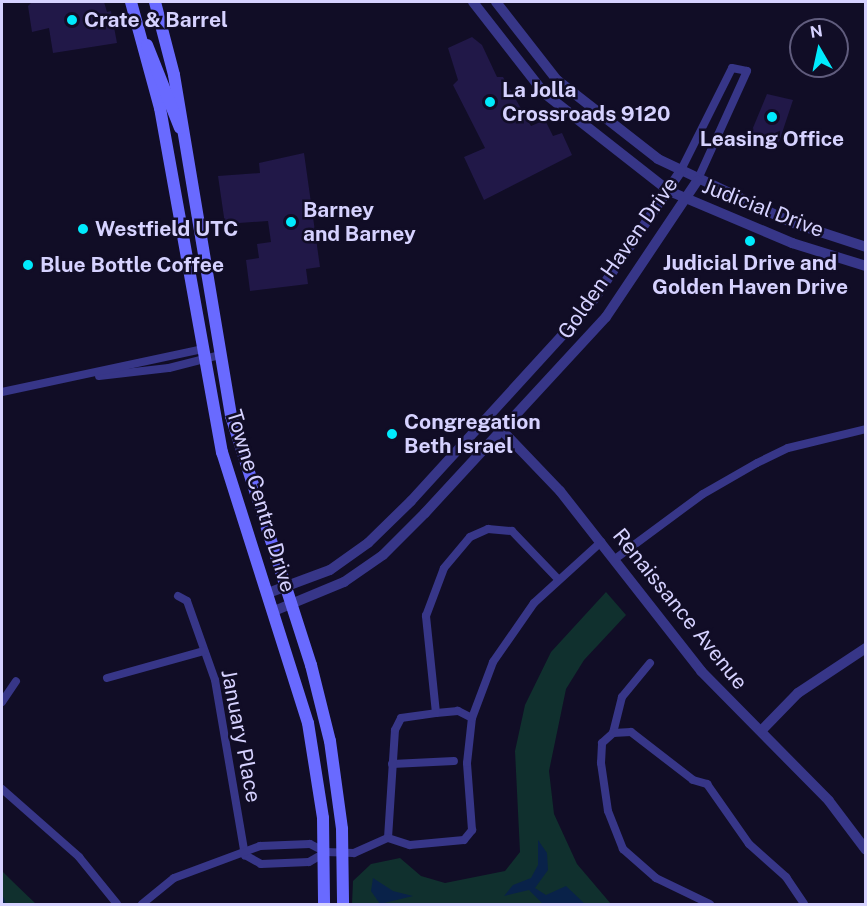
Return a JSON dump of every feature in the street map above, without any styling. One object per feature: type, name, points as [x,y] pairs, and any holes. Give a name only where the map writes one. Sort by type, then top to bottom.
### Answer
[{"type":"main road","name":"Towne Centre Drive","points":[[131,2],[160,108],[222,452],[308,723],[326,852],[324,904]]},
{"type":"main road","name":"Towne Centre Drive","points":[[155,2],[184,132],[220,355],[238,441],[292,606],[330,741],[343,852],[343,904]]},
{"type":"main road","points":[[140,34],[157,62],[174,119],[184,132]]},
{"type":"street","name":"Judicial Drive","points":[[473,2],[544,93],[669,191],[792,243],[866,266]]},
{"type":"street","name":"Judicial Drive","points":[[496,2],[557,80],[618,131],[697,181],[822,234],[866,248]]},
{"type":"street","points":[[680,172],[732,68],[747,71],[697,181]]},
{"type":"street","name":"Golden Haven Drive","points":[[268,593],[330,570],[368,543],[489,417],[590,305],[680,172]]},
{"type":"street","name":"Golden Haven Drive","points":[[274,612],[324,594],[383,555],[503,432],[606,317],[697,181]]},
{"type":"street","points":[[2,392],[204,354],[220,355]]},
{"type":"street","name":"Renaissance Avenue","points":[[489,417],[615,559],[701,671],[829,801],[866,850]]},
{"type":"street","points":[[615,559],[703,494],[757,463],[788,448],[866,429]]},
{"type":"street","points":[[436,713],[426,616],[435,586],[455,551],[470,537],[488,529],[512,531],[557,578]]},
{"type":"street","points":[[142,904],[174,878],[244,855],[260,846],[310,844],[326,852],[343,852],[369,849],[388,838],[410,845],[464,840],[471,834],[467,763],[472,718],[504,640],[557,578],[601,543]]},
{"type":"street","name":"January Place","points":[[178,596],[187,601],[225,726],[244,855]]},
{"type":"street","points":[[761,731],[798,693],[866,648]]},
{"type":"street","points":[[107,678],[204,651]]},
{"type":"street","points":[[650,663],[622,697],[613,733],[602,743],[601,763],[608,811],[623,849],[656,878],[710,904]]},
{"type":"street","points":[[2,702],[16,681]]},
{"type":"street","points":[[388,838],[391,746],[401,718],[458,711],[472,718]]},
{"type":"street","points":[[613,733],[631,732],[693,780],[707,784],[749,844],[786,877],[804,904]]},
{"type":"street","points":[[392,764],[454,761]]},
{"type":"street","points":[[2,789],[79,857],[117,904]]},
{"type":"street","points":[[244,855],[261,864],[309,862],[326,852]]},
{"type":"green space","points":[[606,592],[626,615],[584,660],[566,689],[549,771],[554,814],[577,864],[611,904],[352,904],[353,881],[371,864],[400,858],[421,876],[445,883],[505,871],[520,852],[515,751],[525,705],[551,652]]},
{"type":"green space","points":[[2,871],[10,879],[36,904],[2,904]]},
{"type":"water","points":[[538,840],[547,853],[548,870],[535,888],[546,895],[566,886],[585,904],[543,904],[529,890],[504,896],[513,885],[531,878],[538,865]]},
{"type":"water","points":[[373,878],[393,891],[413,896],[380,904],[371,891]]},
{"type":"building","name":"Crate & Barrel","points":[[32,2],[104,2],[107,12],[111,11],[117,43],[53,53],[49,28],[32,32],[28,6]]},
{"type":"building","name":"La Jolla Crossroads 9120","points":[[472,37],[482,45],[497,77],[503,77],[531,126],[545,120],[553,136],[562,133],[572,155],[484,200],[464,157],[485,148],[453,85],[458,80],[448,48]]},
{"type":"building","name":"Leasing Office","points":[[767,94],[793,100],[779,142],[750,135]]},
{"type":"building","name":"Barney and Barney","points":[[304,153],[320,267],[306,269],[308,284],[250,291],[246,260],[259,258],[257,244],[271,242],[268,221],[225,224],[218,176],[260,173],[259,163]]},
{"type":"waterway","points":[[2,898],[4,904]]},
{"type":"place","name":"Crate & Barrel","points":[[72,20]]},
{"type":"place","name":"La Jolla Crossroads 9120","points":[[490,102]]},
{"type":"place","name":"Leasing Office","points":[[772,117]]},
{"type":"place","name":"Barney and Barney","points":[[291,222]]},
{"type":"place","name":"Westfield UTC","points":[[83,229]]},
{"type":"place","name":"Judicial Drive and Golden Haven Drive","points":[[750,241]]},
{"type":"place","name":"Blue Bottle Coffee","points":[[28,265]]},
{"type":"place","name":"Congregation Beth Israel","points":[[392,434]]}]
